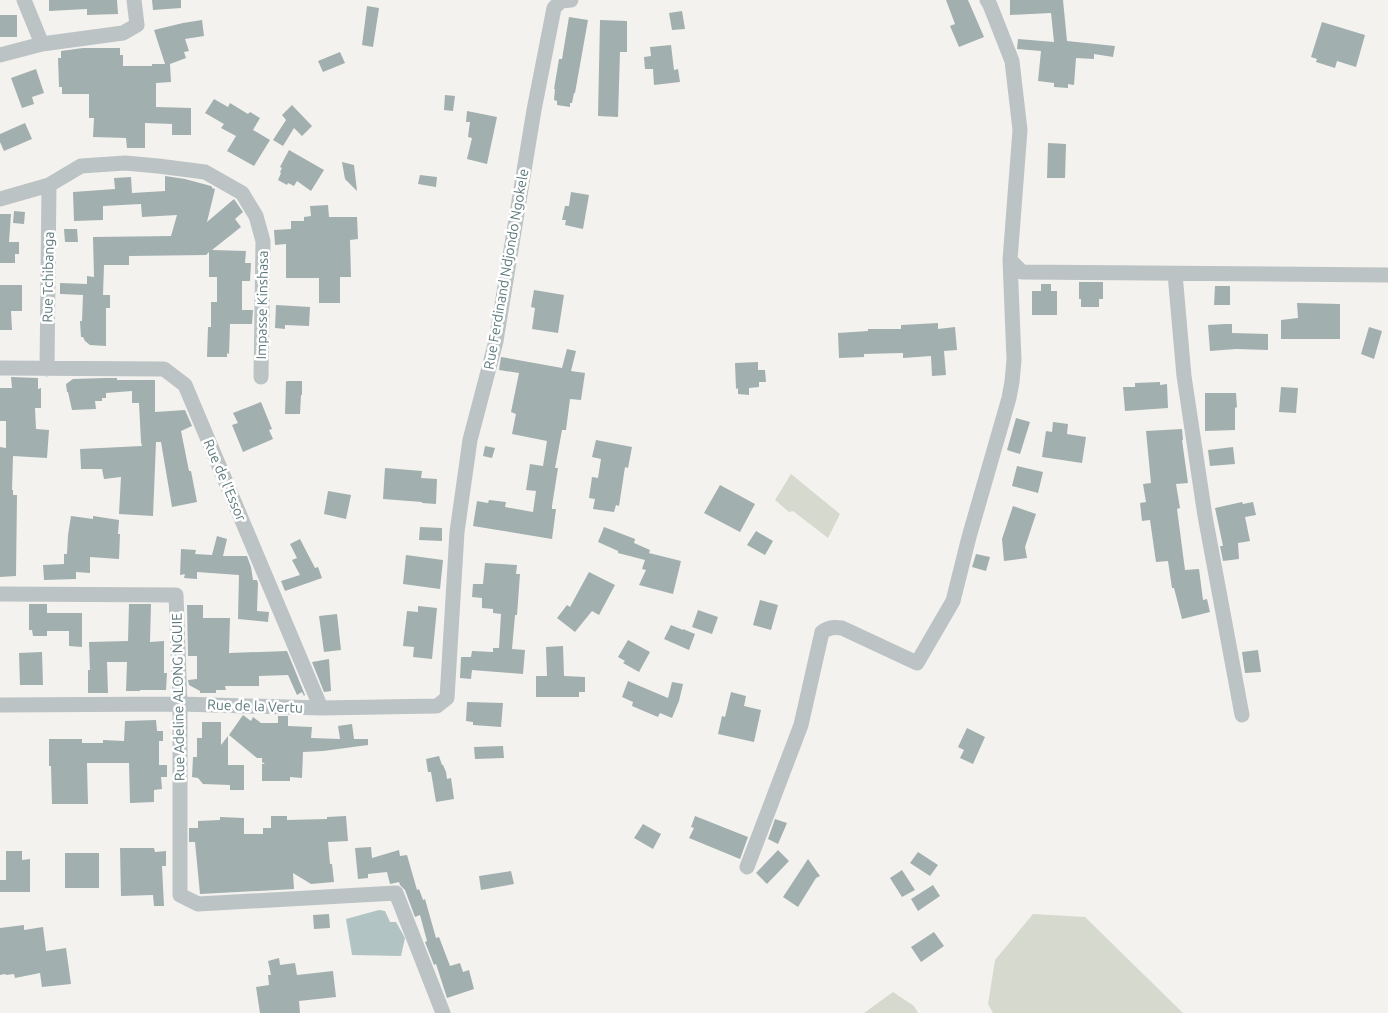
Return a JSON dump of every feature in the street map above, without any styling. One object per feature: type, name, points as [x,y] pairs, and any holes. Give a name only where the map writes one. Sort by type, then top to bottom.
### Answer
[{"type":"street","points":[[24,0],[42,44]]},
{"type":"street","points":[[0,55],[42,44],[123,33],[137,25],[134,0]]},
{"type":"street","name":"Rue Ferdinand Ndjondo Ngokele","points":[[447,698],[457,532],[470,440],[496,341],[534,110],[554,8],[561,1],[570,0]]},
{"type":"street","points":[[747,867],[801,725],[822,632],[834,627],[842,628],[917,663],[953,602],[969,537],[1009,398],[1014,360],[1010,260],[1020,130],[1012,61],[987,0]]},
{"type":"street","name":"Impasse Kinshasa","points":[[0,200],[49,185],[82,166],[125,164],[205,172],[242,193],[256,216],[263,241],[261,377]]},
{"type":"street","name":"Rue Tchibanga","points":[[47,369],[49,185]]},
{"type":"street","points":[[1010,260],[1022,272],[1388,275]]},
{"type":"street","points":[[1175,274],[1184,376],[1205,516],[1242,715]]},
{"type":"street","name":"Rue de l'Essor","points":[[0,368],[164,368],[185,385],[321,708]]},
{"type":"street","name":"Rue Adeline ALONG NGUIE","points":[[0,594],[176,595],[180,704],[180,895],[198,904],[396,893],[443,1013]]},
{"type":"street","name":"Rue de la Vertu","points":[[0,704],[180,704],[321,708],[437,706],[447,698]]},
{"type":"shaded area","points":[[791,474],[840,514],[828,538],[793,511],[789,512],[775,500]]},
{"type":"shaded area","points":[[379,910],[385,911],[390,922],[396,922],[405,938],[401,956],[352,955],[346,919]]},
{"type":"shaded area","points":[[1033,914],[1085,917],[1183,1013],[993,1013],[988,1004],[995,960]]},
{"type":"shaded area","points":[[893,992],[914,1006],[918,1013],[864,1013]]},
{"type":"building","points":[[49,0],[117,0],[118,14],[87,15],[87,9],[49,11]]},
{"type":"building","points":[[152,0],[181,0],[181,8],[153,10]]},
{"type":"building","points":[[946,0],[968,0],[984,37],[959,47],[950,26],[955,24]]},
{"type":"building","points":[[1010,0],[1063,0],[1067,41],[1115,46],[1113,57],[1094,54],[1094,59],[1076,58],[1074,85],[1068,84],[1068,88],[1054,87],[1054,83],[1038,81],[1041,51],[1017,49],[1018,39],[1054,42],[1051,13],[1010,15]]},
{"type":"building","points":[[367,6],[379,8],[373,47],[362,45]]},
{"type":"building","points":[[682,11],[685,29],[672,30],[669,13]]},
{"type":"building","points":[[0,15],[17,15],[17,37],[0,37]]},
{"type":"building","points":[[569,17],[588,20],[575,93],[570,107],[557,105],[557,101],[554,100],[559,59],[562,59]]},
{"type":"building","points":[[202,20],[204,36],[185,39],[189,51],[184,52],[186,58],[170,64],[171,82],[156,83],[156,107],[191,108],[191,135],[172,135],[172,124],[145,123],[145,148],[127,148],[126,138],[93,137],[94,118],[89,118],[89,94],[62,94],[62,87],[59,87],[58,58],[61,58],[61,51],[83,48],[120,48],[120,55],[123,55],[123,66],[165,64],[154,30]]},
{"type":"building","points":[[600,20],[627,21],[627,52],[620,52],[618,117],[598,116]]},
{"type":"building","points":[[1322,22],[1365,35],[1356,67],[1337,61],[1335,68],[1316,62],[1317,59],[1311,57]]},
{"type":"building","points":[[671,45],[674,70],[678,69],[680,82],[654,85],[653,69],[645,69],[644,57],[651,56],[650,47]]},
{"type":"building","points":[[340,52],[345,63],[323,72],[318,61]]},
{"type":"building","points":[[36,69],[44,93],[32,97],[34,104],[22,108],[11,78]]},
{"type":"building","points":[[445,95],[455,96],[453,111],[444,110]]},
{"type":"building","points":[[214,99],[228,107],[230,103],[248,114],[250,112],[260,118],[253,130],[270,140],[254,166],[227,151],[236,136],[221,128],[224,124],[205,113]]},
{"type":"building","points":[[292,105],[312,126],[302,136],[294,128],[283,146],[273,140],[286,120],[282,115]]},
{"type":"building","points":[[467,111],[497,117],[487,164],[467,159],[472,138],[468,137],[470,122],[466,122]]},
{"type":"building","points":[[25,123],[32,139],[4,151],[0,142],[0,134]]},
{"type":"building","points":[[1048,143],[1066,144],[1065,178],[1047,178]]},
{"type":"building","points":[[289,150],[324,170],[311,191],[297,181],[294,186],[288,183],[287,185],[278,180],[282,168],[280,167]]},
{"type":"building","points":[[342,162],[354,165],[357,191],[345,179]]},
{"type":"building","points":[[420,175],[437,177],[436,187],[418,184]]},
{"type":"building","points":[[165,176],[185,179],[211,186],[215,189],[207,222],[234,199],[243,212],[235,219],[241,227],[212,250],[246,251],[245,263],[251,263],[250,281],[242,281],[242,310],[253,310],[252,324],[230,324],[229,354],[227,353],[227,357],[207,357],[208,327],[211,327],[211,302],[217,302],[217,277],[209,277],[209,252],[206,255],[129,256],[129,265],[104,265],[103,295],[110,295],[110,308],[106,308],[106,346],[90,345],[81,337],[80,321],[82,321],[83,295],[60,294],[60,283],[87,284],[87,276],[94,277],[93,237],[171,236],[177,215],[142,217],[141,204],[103,206],[103,220],[74,221],[73,192],[115,189],[114,178],[131,177],[132,193],[165,191]]},
{"type":"building","points":[[571,192],[589,195],[583,229],[565,225],[566,220],[562,220],[565,206],[569,206]]},
{"type":"building","points":[[328,205],[329,217],[357,217],[358,239],[350,240],[351,277],[340,277],[340,303],[319,303],[319,278],[286,278],[286,244],[275,245],[274,230],[291,229],[291,221],[304,221],[304,217],[311,216],[310,206]]},
{"type":"building","points":[[14,211],[25,212],[24,224],[13,223]]},
{"type":"building","points":[[0,214],[11,214],[9,242],[19,242],[19,254],[15,254],[15,263],[0,263]]},
{"type":"building","points":[[64,229],[77,229],[78,242],[65,242]]},
{"type":"building","points":[[1079,282],[1103,282],[1103,299],[1099,299],[1099,307],[1081,307]]},
{"type":"building","points":[[1041,284],[1051,284],[1051,291],[1057,291],[1057,315],[1032,315],[1032,291],[1041,291]]},
{"type":"building","points":[[0,285],[22,285],[22,311],[11,311],[12,330],[0,330]]},
{"type":"building","points":[[1215,286],[1230,286],[1230,305],[1214,305]]},
{"type":"building","points":[[534,290],[564,295],[558,333],[532,329],[535,308],[531,307]]},
{"type":"building","points":[[1297,303],[1340,304],[1340,339],[1281,339],[1281,320],[1298,318]]},
{"type":"building","points":[[276,305],[310,307],[309,326],[285,325],[285,329],[275,328]]},
{"type":"building","points":[[938,323],[938,329],[955,327],[957,350],[944,351],[946,375],[932,376],[931,356],[903,358],[903,353],[864,354],[864,357],[839,358],[838,333],[868,331],[868,329],[901,329],[901,325]]},
{"type":"building","points":[[1232,324],[1232,333],[1268,334],[1268,350],[1236,349],[1210,351],[1208,325]]},
{"type":"building","points":[[1369,327],[1382,331],[1374,359],[1361,354]]},
{"type":"building","points":[[567,349],[576,351],[571,371],[585,373],[581,400],[570,399],[566,430],[562,430],[555,468],[558,468],[552,506],[552,509],[556,509],[552,539],[473,526],[477,501],[488,503],[489,500],[506,502],[505,507],[533,512],[536,491],[526,490],[530,464],[543,466],[547,441],[512,434],[516,414],[511,412],[519,373],[499,370],[501,357],[562,368]]},
{"type":"building","points":[[758,362],[758,370],[765,370],[766,382],[759,382],[759,387],[749,388],[749,395],[738,394],[738,388],[736,389],[735,363]]},
{"type":"building","points":[[11,377],[38,378],[38,389],[41,388],[41,408],[35,408],[36,429],[49,430],[47,458],[13,456],[12,490],[13,495],[17,495],[16,576],[0,577],[0,447],[6,448],[6,421],[0,421],[0,388],[12,388]]},
{"type":"building","points":[[117,378],[117,380],[155,380],[155,412],[185,410],[192,426],[181,431],[197,502],[172,507],[161,442],[156,442],[153,516],[119,514],[121,477],[104,479],[102,469],[81,469],[80,449],[142,446],[139,403],[132,403],[132,391],[106,393],[106,398],[102,398],[102,401],[95,401],[96,409],[72,410],[66,384],[73,379]]},
{"type":"building","points":[[287,381],[302,381],[300,414],[285,414]]},
{"type":"building","points":[[1160,382],[1160,385],[1167,384],[1168,408],[1125,411],[1123,387],[1135,387],[1135,383]]},
{"type":"building","points":[[1281,387],[1298,388],[1296,413],[1279,412]]},
{"type":"building","points":[[1205,393],[1236,393],[1235,430],[1205,431]]},
{"type":"building","points":[[261,402],[272,429],[269,430],[273,439],[243,452],[232,425],[238,423],[233,413]]},
{"type":"building","points":[[1016,418],[1030,422],[1020,454],[1007,450]]},
{"type":"building","points":[[1053,422],[1068,424],[1067,434],[1086,437],[1082,463],[1042,457],[1046,431],[1052,432]]},
{"type":"building","points":[[1182,429],[1188,483],[1176,484],[1180,508],[1177,509],[1185,570],[1199,569],[1203,600],[1207,599],[1210,612],[1182,619],[1174,588],[1172,588],[1168,561],[1156,562],[1150,520],[1142,521],[1140,503],[1146,502],[1143,484],[1151,483],[1146,431]]},
{"type":"building","points":[[596,440],[632,447],[628,468],[625,467],[619,506],[616,505],[614,512],[593,509],[595,499],[589,498],[592,477],[598,478],[601,459],[592,457]]},
{"type":"building","points":[[485,446],[495,448],[492,458],[483,456]]},
{"type":"building","points":[[1233,447],[1235,464],[1210,466],[1208,450]]},
{"type":"building","points":[[1017,466],[1043,472],[1038,493],[1012,486]]},
{"type":"building","points":[[385,468],[422,471],[421,478],[437,479],[436,504],[383,499]]},
{"type":"building","points":[[720,485],[755,504],[740,532],[704,513]]},
{"type":"building","points":[[328,491],[351,495],[346,519],[324,514]]},
{"type":"building","points":[[1242,502],[1243,504],[1253,502],[1256,515],[1245,517],[1250,541],[1238,543],[1239,559],[1223,561],[1220,546],[1223,546],[1215,508]]},
{"type":"building","points":[[1013,506],[1036,514],[1025,547],[1027,558],[1004,561],[1002,539]]},
{"type":"building","points":[[71,516],[93,519],[93,516],[119,520],[119,559],[90,557],[90,573],[76,572],[76,579],[44,580],[43,565],[64,564],[64,554],[67,554]]},
{"type":"building","points":[[420,527],[442,528],[442,541],[419,540]]},
{"type":"building","points":[[604,527],[635,539],[634,543],[650,550],[649,553],[681,561],[673,594],[639,585],[646,570],[642,569],[645,560],[618,553],[618,551],[598,542]]},
{"type":"building","points":[[756,531],[773,541],[765,555],[747,545]]},
{"type":"building","points":[[217,536],[227,539],[223,556],[247,556],[253,580],[257,580],[258,583],[257,611],[269,612],[268,622],[238,619],[239,575],[197,572],[197,579],[184,578],[185,574],[180,575],[181,549],[196,550],[195,554],[212,555]]},
{"type":"building","points":[[300,539],[315,568],[318,567],[322,578],[285,591],[281,581],[300,575],[292,560],[297,558],[290,544]]},
{"type":"building","points":[[976,554],[990,557],[986,571],[972,567]]},
{"type":"building","points":[[406,555],[443,560],[440,589],[403,584]]},
{"type":"building","points":[[485,563],[517,565],[516,574],[520,574],[512,649],[525,650],[523,674],[472,670],[471,679],[460,678],[461,657],[471,657],[472,651],[493,652],[493,648],[499,648],[501,614],[493,613],[493,609],[482,608],[482,598],[472,597],[473,584],[483,584]]},
{"type":"building","points":[[589,572],[615,585],[599,615],[592,611],[575,632],[557,618],[567,605],[570,607]]},
{"type":"building","points":[[760,600],[778,605],[771,630],[753,625]]},
{"type":"building","points":[[29,604],[47,604],[47,613],[82,613],[82,647],[69,646],[69,631],[47,631],[47,636],[33,636],[32,630],[29,630]]},
{"type":"building","points":[[129,604],[151,604],[150,642],[164,641],[164,673],[167,673],[166,690],[126,691],[127,662],[107,662],[108,693],[88,693],[88,670],[90,670],[89,642],[128,641]]},
{"type":"building","points":[[187,605],[203,605],[203,618],[230,618],[229,653],[287,651],[305,695],[302,692],[297,695],[288,675],[259,676],[259,686],[225,686],[226,690],[216,690],[216,693],[200,693],[200,691],[189,685],[188,680],[197,679],[197,656],[188,656]]},
{"type":"building","points":[[418,606],[437,608],[432,659],[413,657],[414,647],[403,646],[407,611],[418,612]]},
{"type":"building","points":[[698,610],[718,617],[712,634],[692,627]]},
{"type":"building","points":[[337,614],[341,650],[324,652],[319,616]]},
{"type":"building","points":[[671,625],[695,634],[689,650],[664,639]]},
{"type":"building","points":[[628,640],[650,652],[639,672],[623,663],[625,661],[618,657]]},
{"type":"building","points":[[563,646],[564,676],[585,677],[585,692],[579,692],[579,697],[536,697],[536,676],[547,676],[546,647]]},
{"type":"building","points":[[1258,650],[1261,672],[1245,673],[1242,652]]},
{"type":"building","points":[[42,652],[43,685],[20,685],[19,653]]},
{"type":"building","points":[[329,659],[331,691],[324,692],[312,662]]},
{"type":"building","points":[[628,681],[668,698],[672,682],[683,684],[672,718],[660,713],[658,717],[632,706],[633,702],[622,697]]},
{"type":"building","points":[[731,692],[746,696],[744,706],[761,710],[754,742],[718,734],[722,716],[725,717]]},
{"type":"building","points":[[467,702],[503,703],[501,727],[473,725],[473,722],[466,721]]},
{"type":"building","points":[[243,715],[251,721],[253,717],[261,723],[278,723],[278,716],[288,716],[288,726],[312,727],[311,738],[340,739],[338,726],[352,724],[354,739],[368,739],[368,745],[303,752],[302,778],[290,777],[290,781],[262,781],[262,764],[265,764],[262,762],[262,758],[257,758],[229,735]]},
{"type":"building","points":[[156,720],[157,731],[163,731],[163,741],[159,741],[159,765],[167,765],[167,777],[161,777],[162,789],[154,790],[154,802],[130,803],[129,763],[87,763],[88,804],[52,804],[49,739],[82,739],[82,743],[103,743],[103,740],[124,741],[125,721]]},
{"type":"building","points":[[202,722],[221,722],[221,745],[228,736],[228,765],[244,765],[244,790],[230,790],[230,785],[203,784],[198,778],[192,777],[193,757],[197,757],[197,738],[202,738]]},
{"type":"building","points":[[967,728],[985,737],[973,764],[960,758],[964,750],[958,747]]},
{"type":"building","points":[[503,746],[504,758],[475,759],[474,747]]},
{"type":"building","points":[[439,756],[447,779],[451,778],[454,799],[436,802],[431,772],[428,772],[426,759]]},
{"type":"building","points":[[271,816],[287,816],[287,820],[327,819],[327,817],[346,816],[348,841],[328,842],[334,882],[311,884],[293,873],[294,889],[200,894],[195,842],[189,842],[189,828],[198,828],[198,821],[220,820],[220,817],[244,818],[244,834],[263,834],[263,828],[271,828]]},
{"type":"building","points":[[695,816],[748,837],[740,859],[689,838],[694,828],[691,827]]},
{"type":"building","points":[[775,819],[787,823],[778,844],[768,839]]},
{"type":"building","points":[[643,824],[661,834],[653,849],[634,838]]},
{"type":"building","points":[[371,847],[372,858],[399,850],[400,856],[407,855],[417,890],[419,889],[423,900],[425,899],[436,938],[439,937],[450,966],[460,963],[463,972],[469,970],[474,989],[447,998],[436,964],[434,965],[425,942],[427,941],[420,915],[415,917],[405,890],[399,882],[390,884],[387,872],[368,874],[368,878],[358,879],[355,848]]},
{"type":"building","points":[[120,848],[154,848],[155,852],[166,851],[166,866],[162,866],[164,906],[154,906],[153,895],[121,896]]},
{"type":"building","points":[[778,850],[789,861],[767,884],[756,873]]},
{"type":"building","points":[[6,851],[22,851],[22,860],[30,859],[30,892],[0,892],[0,880],[6,880]]},
{"type":"building","points":[[918,852],[938,865],[930,876],[910,863]]},
{"type":"building","points":[[65,853],[99,853],[99,888],[65,888]]},
{"type":"building","points":[[808,859],[820,876],[816,878],[798,907],[783,897]]},
{"type":"building","points":[[902,870],[915,890],[902,897],[890,878]]},
{"type":"building","points":[[511,871],[514,884],[481,890],[479,876]]},
{"type":"building","points":[[933,885],[940,896],[918,911],[911,899]]},
{"type":"building","points":[[329,914],[330,928],[314,929],[313,915]]},
{"type":"building","points":[[24,925],[24,930],[43,927],[46,951],[66,948],[71,984],[42,987],[40,973],[15,978],[14,974],[0,975],[0,928]]},
{"type":"building","points":[[934,932],[944,946],[921,962],[911,947]]},
{"type":"building","points":[[279,958],[280,965],[295,963],[297,975],[333,971],[336,997],[299,1001],[300,1013],[260,1013],[256,987],[269,985],[268,975],[271,975],[268,961]]}]
